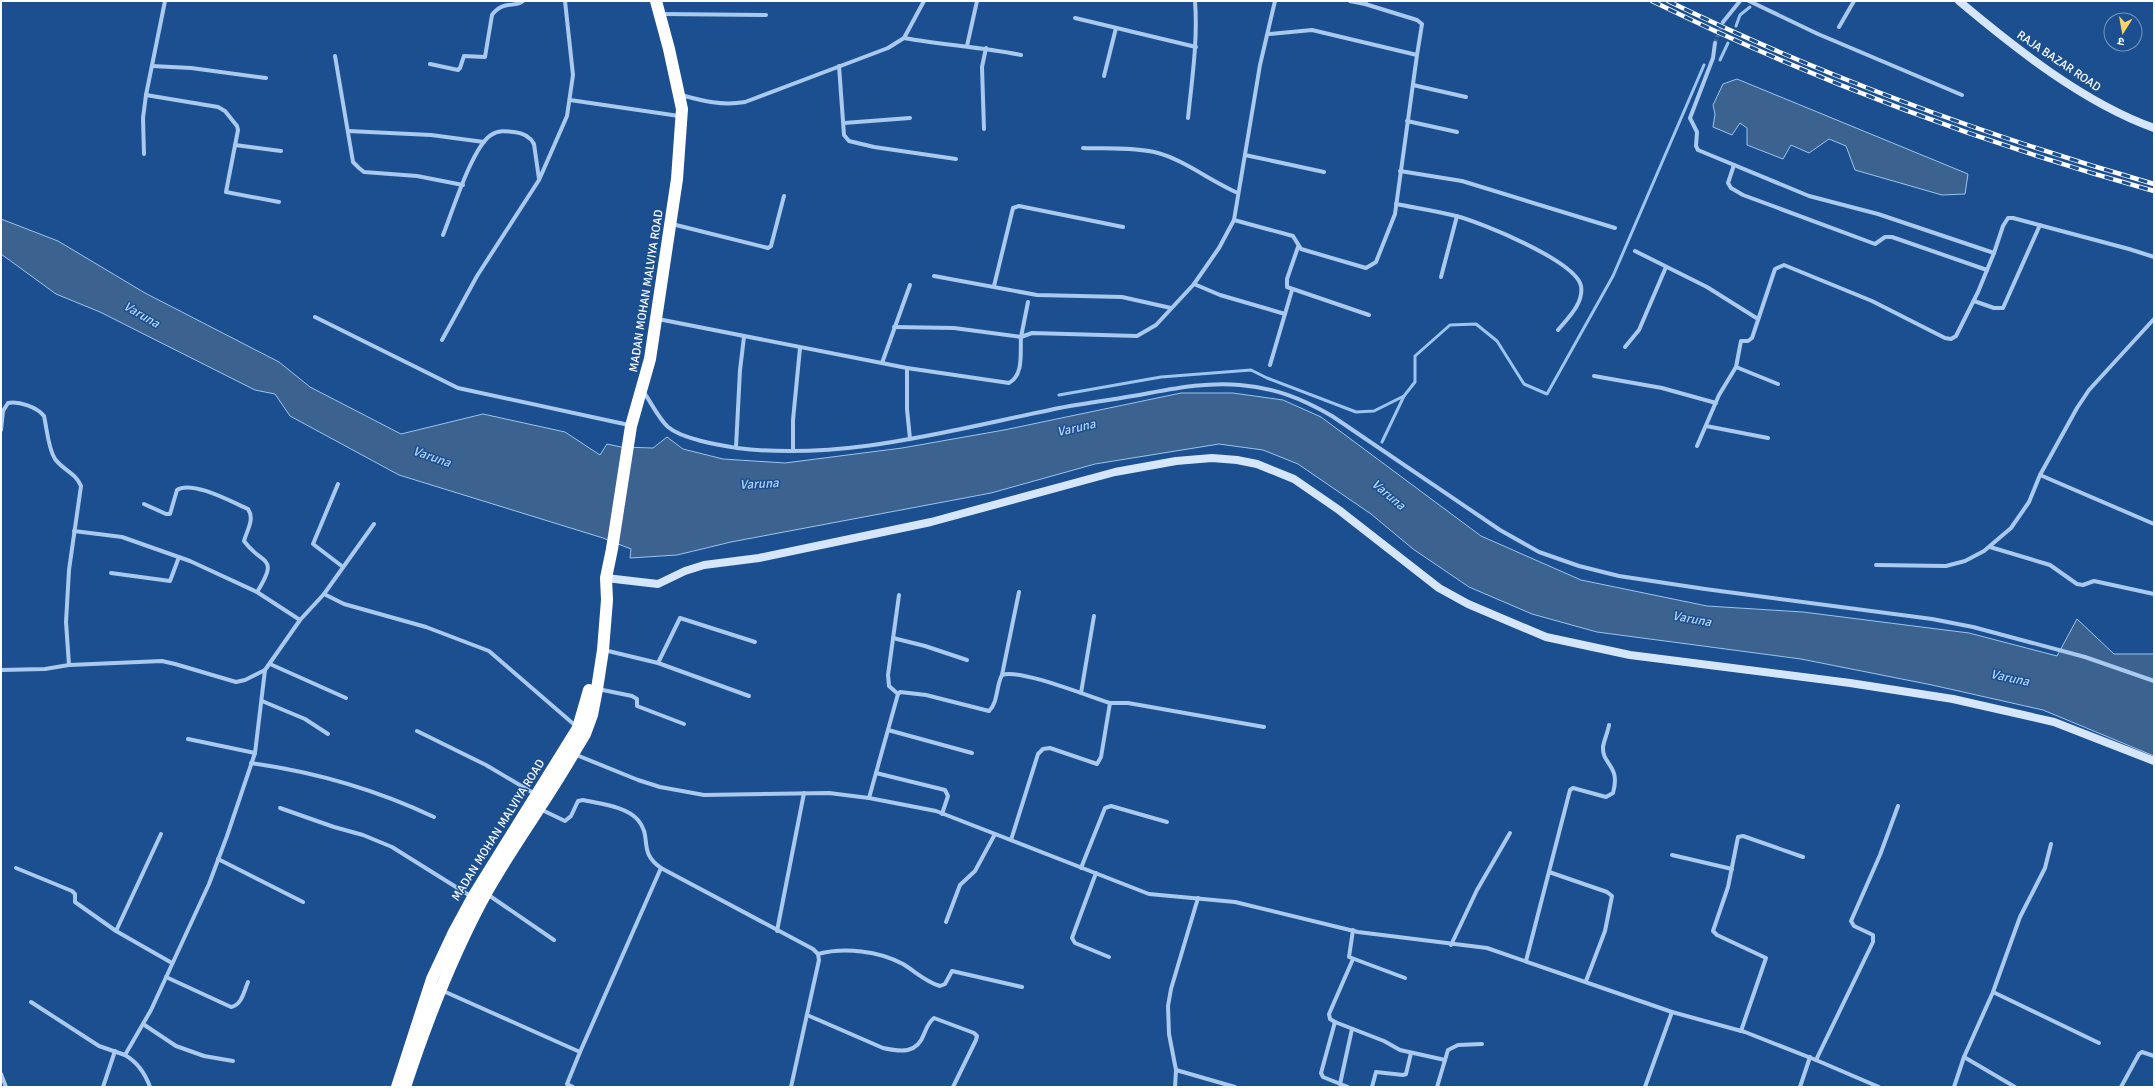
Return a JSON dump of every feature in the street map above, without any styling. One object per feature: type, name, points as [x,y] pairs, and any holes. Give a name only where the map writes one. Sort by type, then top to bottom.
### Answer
[{"type":"highway","name":"MADAN MOHAN MALVIYA ROAD","points":[[396,1087],[432,979],[473,897],[573,754],[582,731],[596,653],[600,600],[606,581],[612,549],[631,426],[642,391],[656,319],[677,179],[682,116],[680,95],[656,1]]},
{"type":"highway","name":"MADAN MOHAN MALVIYA ROAD","points":[[405,1087],[439,990],[486,893],[539,801],[592,715],[603,650],[607,600],[606,581]]},
{"type":"street","points":[[144,154],[143,118],[146,95],[165,1]]},
{"type":"street","points":[[430,64],[458,70],[464,56],[485,58],[492,15],[506,4],[518,4],[524,1]]},
{"type":"street","points":[[442,340],[477,276],[539,180],[567,116],[572,75],[565,1]]},
{"type":"street","points":[[680,95],[713,104],[729,105],[745,102],[888,48],[904,38],[924,1]]},
{"type":"street","points":[[967,46],[977,1]]},
{"type":"street","points":[[1188,118],[1196,47],[1197,24],[1195,1]]},
{"type":"street","points":[[894,327],[954,328],[1021,337],[1032,333],[1137,336],[1156,325],[1194,284],[1219,248],[1234,220],[1260,65],[1269,34],[1275,1]]},
{"type":"street","points":[[1298,247],[1362,268],[1370,267],[1376,262],[1395,214],[1417,54],[1423,28],[1422,24],[1417,20],[1366,3],[1350,1]]},
{"type":"street","points":[[1723,22],[1740,1]]},
{"type":"street","points":[[1749,1],[1818,34],[1962,95]]},
{"type":"street","points":[[1839,27],[1854,1]]},
{"type":"street","name":"RAJA BAZAR ROAD","points":[[1959,1],[2015,48],[2098,102],[2154,128]]},
{"type":"street","points":[[660,14],[766,15]]},
{"type":"street","points":[[1075,18],[1196,47]]},
{"type":"street","points":[[1104,76],[1116,28]]},
{"type":"street","points":[[1269,34],[1312,30],[1417,54]]},
{"type":"street","points":[[904,38],[986,48],[1021,55]]},
{"type":"street","points":[[1716,43],[1713,58],[1690,118],[1697,132],[1696,146],[1698,150],[1809,196],[1878,214],[1994,253]]},
{"type":"street","points":[[984,129],[982,67],[986,48]]},
{"type":"street","points":[[335,56],[354,162],[359,168],[364,172],[417,176],[463,185]]},
{"type":"street","points":[[152,66],[192,68],[266,78]]},
{"type":"street","points":[[839,66],[844,135],[849,141],[956,159]]},
{"type":"street","points":[[1413,85],[1466,97]]},
{"type":"street","points":[[146,95],[222,109],[237,127],[226,192],[279,202]]},
{"type":"street","points":[[570,100],[682,116]]},
{"type":"street","points":[[844,123],[910,118]]},
{"type":"street","points":[[1407,121],[1457,132]]},
{"type":"street","points":[[348,131],[431,134],[484,142]]},
{"type":"street","points":[[443,235],[475,156],[484,142],[491,135],[502,131],[525,134],[534,144],[539,180]]},
{"type":"street","points":[[234,145],[282,151]]},
{"type":"street","points":[[1083,148],[1157,153],[1174,159],[1212,181],[1238,193]]},
{"type":"street","points":[[1245,155],[1324,172]]},
{"type":"street","points":[[1734,165],[1728,183],[1731,188],[1743,195],[1876,244],[1885,237],[1892,237],[1987,270]]},
{"type":"street","points":[[1400,171],[1462,182],[1615,228]]},
{"type":"street","points":[[671,224],[768,248],[771,246],[784,196]]},
{"type":"street","points":[[1396,204],[1457,216],[1532,247],[1562,263],[1581,284],[1580,301],[1558,330]]},
{"type":"street","points":[[994,286],[1013,208],[1019,206],[1123,227]]},
{"type":"street","points":[[1441,277],[1457,216]]},
{"type":"street","points":[[1697,446],[1716,403],[1736,367],[1741,341],[1748,341],[1752,338],[1775,269],[1784,265],[1872,301],[1945,338],[1952,339],[1956,336],[1974,301],[1994,253],[2003,226],[2008,218],[2040,225],[2154,257]]},
{"type":"street","points":[[1234,220],[1293,236],[1298,247],[1286,285],[1292,290],[1369,315]]},
{"type":"street","points":[[1974,301],[1994,308],[2003,308],[2040,225]]},
{"type":"street","points":[[1635,251],[1707,288],[1758,319]]},
{"type":"street","points":[[1625,347],[1639,330],[1666,267]]},
{"type":"street","points":[[934,276],[1037,295],[1122,297],[1171,308]]},
{"type":"street","points":[[1194,284],[1220,295],[1285,314]]},
{"type":"street","points":[[882,363],[910,285]]},
{"type":"street","points":[[1270,365],[1292,290]]},
{"type":"street","points":[[656,319],[907,368],[1009,383],[1015,380],[1019,374],[1021,337],[1028,302]]},
{"type":"street","points":[[315,317],[458,388],[631,426]]},
{"type":"street","points":[[1876,565],[1946,566],[1965,562],[1990,547],[2011,528],[2022,514],[2040,475],[2077,408],[2089,390],[2154,319]]},
{"type":"street","points":[[736,447],[740,370],[744,337]]},
{"type":"street","points":[[793,451],[793,420],[800,348]]},
{"type":"street","points":[[1736,367],[1778,384]]},
{"type":"street","points":[[907,368],[907,409],[910,439]]},
{"type":"street","points":[[1594,376],[1662,388],[1716,403]]},
{"type":"street","points":[[642,391],[668,426],[695,438],[736,447],[759,450],[793,451],[837,448],[910,439],[1052,410],[1210,383],[1240,384],[1271,389],[1303,400],[1332,416],[1377,448],[1506,534],[1539,552],[1579,566],[1619,576],[1689,587],[1932,618],[1973,626],[2078,655],[2154,681]]},
{"type":"street","points":[[1,430],[3,411],[8,404],[35,408],[40,411],[44,416],[54,458],[61,466],[78,479],[81,486],[81,494],[74,531],[66,622],[69,665]]},
{"type":"street","points":[[1706,426],[1768,438]]},
{"type":"street","points":[[606,581],[658,584],[685,571],[704,565],[759,558],[931,522],[1115,472],[1176,461],[1212,458],[1237,460],[1257,464],[1294,479],[1339,510],[1439,588],[1468,604],[1546,637],[1630,655],[1850,683],[1953,699],[2054,722],[2154,760]]},
{"type":"street","points":[[2040,475],[2154,524]]},
{"type":"street","points":[[338,484],[313,544],[343,567]]},
{"type":"street","points":[[144,504],[166,514],[170,514],[177,490],[187,486],[209,492],[248,509],[251,514],[251,519],[244,541],[266,562],[268,570],[267,575],[257,592]]},
{"type":"street","points":[[1,670],[45,669],[69,665],[162,662],[175,664],[236,682],[245,680],[265,670],[270,664],[300,620],[324,594],[374,524]]},
{"type":"street","points":[[74,531],[122,537],[179,556],[257,592],[300,620]]},
{"type":"street","points":[[1990,547],[2050,565],[2077,584],[2083,585],[2094,581],[2154,594]]},
{"type":"street","points":[[112,573],[170,580],[179,556]]},
{"type":"street","points":[[898,694],[904,692],[926,695],[989,711],[993,707],[999,681],[1002,675],[1019,592]]},
{"type":"street","points":[[324,594],[344,604],[426,627],[489,651],[582,731]]},
{"type":"street","points":[[898,694],[888,682],[899,595]]},
{"type":"street","points":[[1080,693],[1094,616]]},
{"type":"street","points":[[658,662],[680,618],[755,642]]},
{"type":"street","points":[[893,638],[925,646],[967,660]]},
{"type":"street","points":[[603,650],[658,662],[748,696]]},
{"type":"street","points":[[270,664],[346,698]]},
{"type":"street","points":[[125,1055],[143,1024],[209,884],[255,753],[265,670]]},
{"type":"street","points":[[1002,675],[1009,674],[1030,677],[1110,703],[1128,703],[1264,727]]},
{"type":"street","points":[[597,689],[632,696],[636,699],[637,706],[684,724]]},
{"type":"street","points":[[869,798],[898,694]]},
{"type":"street","points":[[262,701],[305,719],[328,734]]},
{"type":"street","points":[[1011,840],[1038,754],[1043,749],[1050,748],[1097,764],[1101,757],[1110,703]]},
{"type":"street","points":[[1526,961],[1570,790],[1573,788],[1606,797],[1613,793],[1616,775],[1605,755],[1603,748],[1609,725]]},
{"type":"street","points":[[888,730],[972,753]]},
{"type":"street","points":[[417,731],[486,765],[539,801],[565,821],[571,816],[578,801],[583,800],[619,809],[630,814],[638,820],[643,830],[648,855],[651,861],[661,868],[813,949],[818,954],[819,960],[791,1087]]},
{"type":"street","points":[[188,739],[255,753]]},
{"type":"street","points":[[573,754],[638,780],[704,795],[804,793],[869,798],[942,814],[1149,894],[1235,902],[1353,930],[1451,945],[1487,948],[1672,1012],[1741,1031],[1810,1057],[1879,1087]]},
{"type":"street","points":[[251,763],[288,768],[370,789],[434,817]]},
{"type":"street","points":[[876,773],[945,790],[948,796],[942,814]]},
{"type":"street","points":[[777,931],[804,793]]},
{"type":"street","points":[[1082,868],[1104,808],[1111,806],[1167,822]]},
{"type":"street","points":[[1816,1060],[1873,942],[1874,935],[1854,926],[1851,921],[1880,855],[1898,806]]},
{"type":"street","points":[[280,808],[334,827],[363,835],[387,845],[473,897]]},
{"type":"street","points":[[1451,945],[1477,890],[1510,833]]},
{"type":"street","points":[[116,931],[161,834]]},
{"type":"street","points":[[946,922],[960,885],[975,872],[995,834]]},
{"type":"street","points":[[1741,1031],[1766,958],[1717,935],[1713,931],[1728,887],[1738,837],[1740,836],[1804,857]]},
{"type":"street","points":[[1954,1087],[1964,1057],[1992,992],[2020,917],[2049,858],[2051,844]]},
{"type":"street","points":[[1672,855],[1732,869]]},
{"type":"street","points":[[218,859],[303,902]]},
{"type":"street","points":[[16,868],[72,891],[75,894],[75,902],[96,915],[116,931],[172,964]]},
{"type":"street","points":[[573,1087],[566,1086],[661,868]]},
{"type":"street","points":[[1549,872],[1606,892],[1612,896],[1605,931],[1586,981]]},
{"type":"street","points":[[1096,873],[1072,938],[1075,943],[1109,957]]},
{"type":"street","points":[[486,893],[554,940]]},
{"type":"street","points":[[1175,1087],[1176,1070],[1169,1034],[1168,1006],[1171,989],[1198,898]]},
{"type":"street","points":[[1353,930],[1348,954],[1353,958],[1405,978]]},
{"type":"street","points":[[818,954],[846,951],[884,957],[902,964],[932,984],[940,986],[946,984],[952,971],[1022,987]]},
{"type":"street","points":[[1353,958],[1330,1014],[1330,1019],[1400,1050],[1445,1060]]},
{"type":"street","points":[[166,977],[231,1007],[236,1006],[239,1003],[248,982]]},
{"type":"street","points":[[439,990],[580,1052]]},
{"type":"street","points":[[1992,992],[2099,1043]]},
{"type":"street","points":[[32,1002],[100,1046],[125,1055],[135,1061],[147,1079],[150,1087]]},
{"type":"street","points":[[1645,1087],[1672,1012]]},
{"type":"street","points":[[807,1015],[883,1048],[896,1051],[911,1051],[917,1047],[922,1041],[929,1022],[934,1018],[974,1033],[977,1036],[976,1040],[953,1087]]},
{"type":"street","points":[[1335,1022],[1321,1073],[1323,1077],[1348,1087]]},
{"type":"street","points":[[143,1024],[176,1046],[204,1056],[233,1061]]},
{"type":"street","points":[[1340,1084],[1352,1028]]},
{"type":"street","points":[[1437,1087],[1448,1050],[1453,1046],[1482,1044]]},
{"type":"street","points":[[103,1087],[114,1052]]},
{"type":"street","points":[[2121,1087],[2139,1054],[2142,1052],[2154,1056]]},
{"type":"street","points":[[1372,1087],[1376,1072],[1403,1076],[1406,1074],[1411,1053]]},
{"type":"street","points":[[1800,1087],[1810,1057]]},
{"type":"street","points":[[1964,1057],[2014,1087]]},
{"type":"street","points":[[1176,1070],[1235,1087]]},
{"type":"street","points":[[1,1074],[6,1087]]},
{"type":"water","points":[[1737,79],[1968,174],[1965,194],[1942,195],[1855,170],[1846,146],[1829,139],[1809,153],[1791,145],[1783,159],[1747,145],[1747,128],[1740,123],[1732,135],[1713,127],[1715,114],[1713,105],[1723,84]]},
{"type":"water","name":"Varuna","points":[[1,219],[58,241],[145,293],[279,362],[310,387],[401,434],[483,414],[565,432],[600,455],[607,444],[621,447],[653,448],[667,437],[683,449],[723,459],[785,463],[902,448],[1004,430],[1181,393],[1233,393],[1283,400],[1321,417],[1481,536],[1581,580],[1707,606],[1803,612],[1969,633],[2057,656],[2077,619],[2114,654],[2154,654],[2154,756],[2043,710],[1932,685],[1801,659],[1597,632],[1532,614],[1469,587],[1413,549],[1371,514],[1298,464],[1263,450],[1219,444],[1095,464],[991,493],[731,542],[677,555],[630,558],[631,549],[603,538],[399,475],[290,416],[275,394],[255,390],[100,312],[56,294],[1,254]]},
{"type":"waterway","points":[[1736,26],[1740,15],[1750,7]]},
{"type":"waterway","points":[[1720,60],[1728,43]]},
{"type":"waterway","points":[[1382,442],[1404,396],[1415,382],[1415,356],[1450,325],[1476,324],[1497,341],[1524,384],[1547,394],[1613,276],[1704,65]]},
{"type":"waterway","points":[[1059,395],[1161,377],[1251,370],[1267,378],[1356,412],[1374,411],[1404,396]]},
{"type":"tunnel","points":[[1715,43],[1723,22]]},
{"type":"railway","points":[[1652,1],[1774,57],[1899,108],[2026,152],[2154,191]]},
{"type":"railway","points":[[1668,1],[1786,55],[1907,103],[2030,146],[2154,184]]}]
